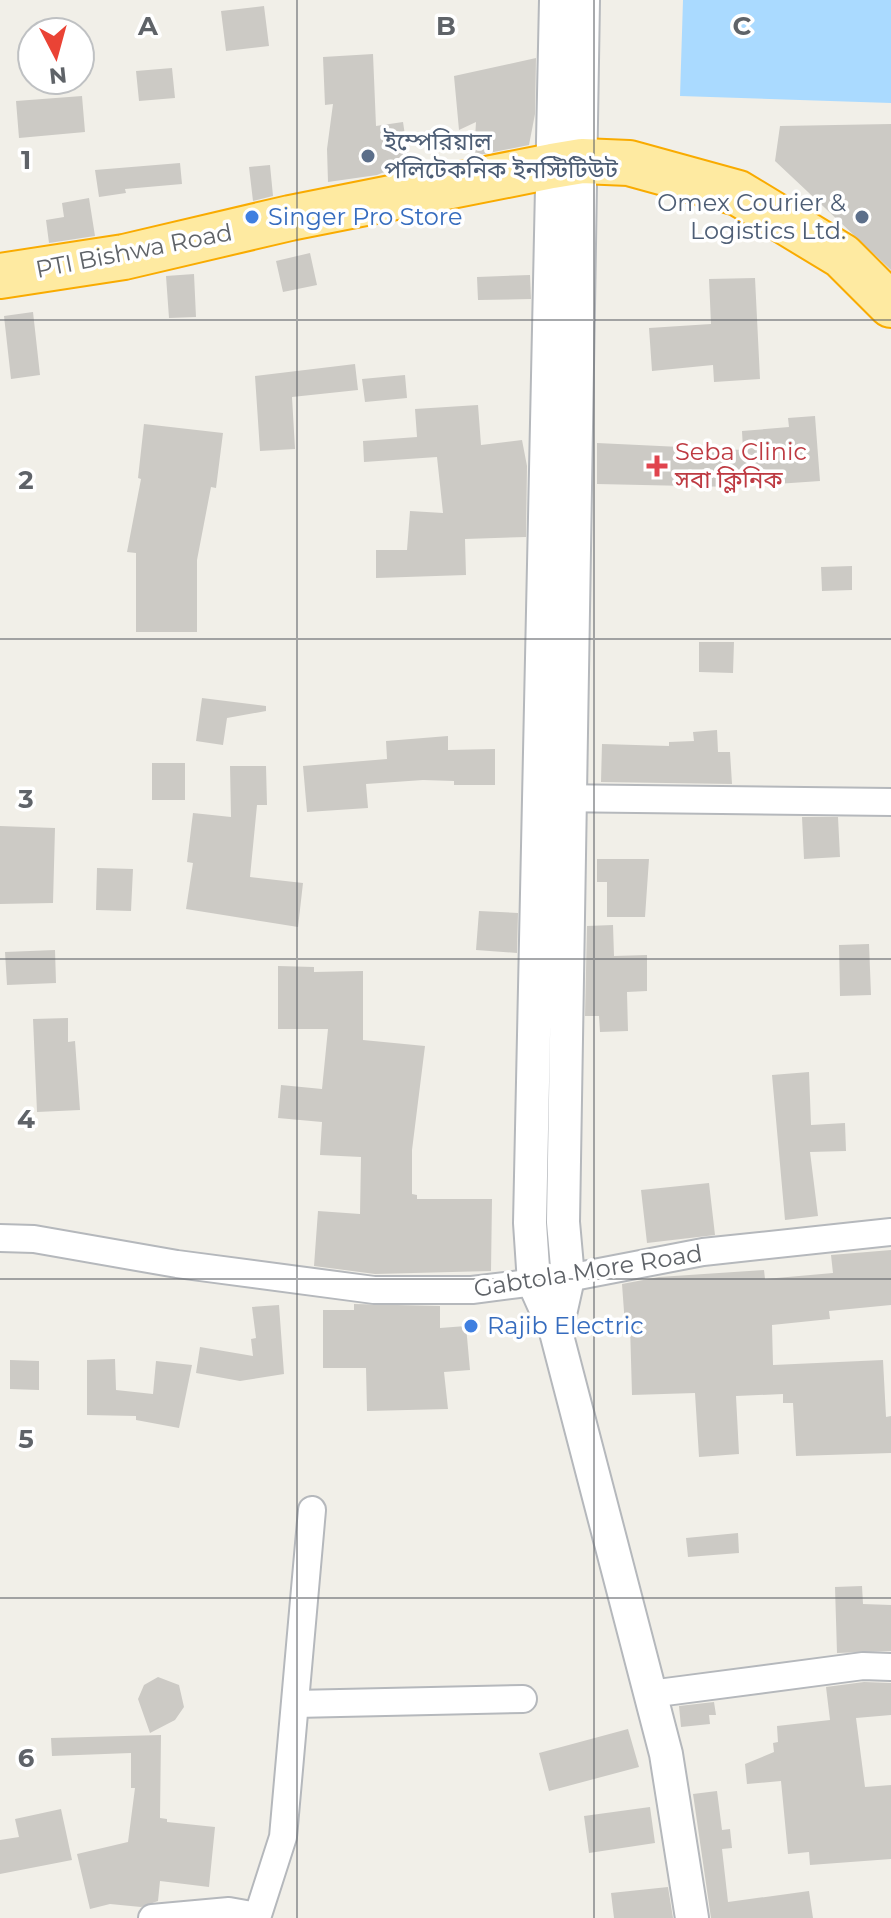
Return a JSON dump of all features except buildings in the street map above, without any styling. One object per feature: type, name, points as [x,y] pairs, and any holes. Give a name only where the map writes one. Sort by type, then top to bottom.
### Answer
[{"type":"highway","name":"PTI Bishwa Road","points":[[0,276],[124,257],[290,218],[567,164],[629,163],[738,193],[842,256],[891,305]]},
{"type":"street","points":[[556,0],[577,308],[576,582],[554,797],[530,1223],[534,1283],[556,1332],[666,1754],[692,1918]]},
{"type":"street","points":[[556,1332],[568,1278],[563,1222],[554,797],[544,583],[567,164],[583,0]]},
{"type":"street","points":[[544,583],[576,582]]},
{"type":"street","points":[[554,797],[891,802]]},
{"type":"street","name":"Gabtola More Road","points":[[0,1238],[34,1239],[177,1264],[374,1290],[472,1290],[568,1278],[703,1252],[891,1232]]},
{"type":"street","points":[[257,1918],[283,1837],[312,1510]]},
{"type":"street","points":[[650,1694],[863,1666],[891,1667]]},
{"type":"street","points":[[295,1704],[523,1699]]},
{"type":"street","points":[[152,1918],[229,1911],[246,1914],[249,1918]]},
{"type":"water","points":[[683,0],[891,0],[891,103],[680,96]]},
{"type":"place","name":"ইম্পেরিয়াল পলিটেকনিক ইনস্টিটিউট","points":[[368,156]]},
{"type":"place","name":"Singer Pro Store","points":[[252,217]]},
{"type":"place","name":"Omex Courier & Logistics Ltd.","points":[[862,217]]},
{"type":"place","name":"Seba Clinic সবা ক্লিনিক","points":[[657,466]]},
{"type":"place","name":"Rajib Electric","points":[[471,1326]]}]
